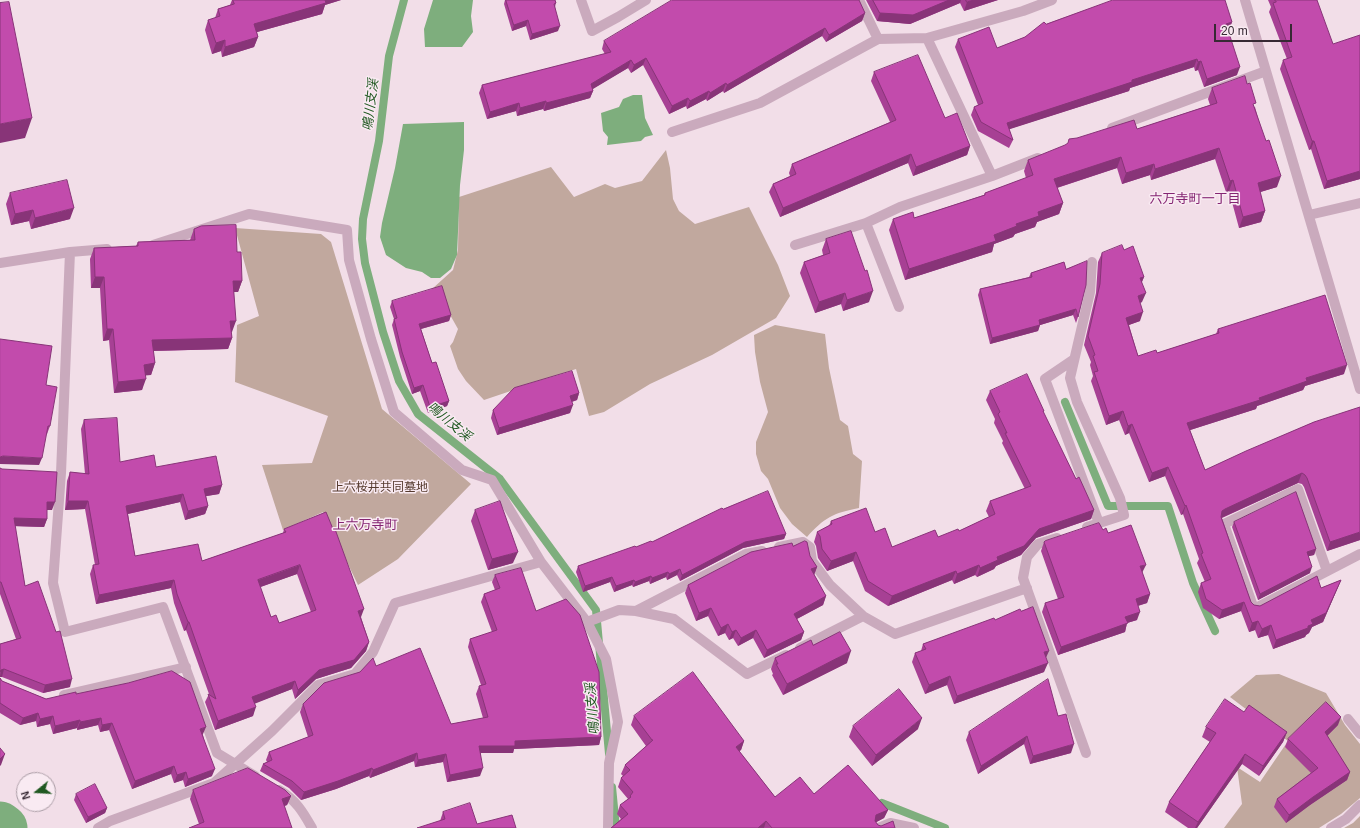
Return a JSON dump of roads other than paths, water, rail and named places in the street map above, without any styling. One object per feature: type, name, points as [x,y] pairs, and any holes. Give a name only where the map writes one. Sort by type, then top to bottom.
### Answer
[{"type":"street","points":[[581,0],[592,31],[646,0]]},
{"type":"street","points":[[859,0],[878,39]]},
{"type":"street","points":[[672,132],[760,103],[878,39],[927,38],[1023,11],[1052,0]]},
{"type":"street","points":[[1245,0],[1360,389]]},
{"type":"street","points":[[927,38],[992,176]]},
{"type":"street","points":[[1100,132],[1266,71]]},
{"type":"street","points":[[795,245],[866,223],[900,206],[992,176],[1044,156]]},
{"type":"street","points":[[1309,215],[1360,203]]},
{"type":"street","points":[[145,246],[249,214],[347,230],[349,260],[371,339],[394,412],[462,470],[492,480],[540,562],[588,622],[606,659],[618,722],[609,762],[608,828]]},
{"type":"street","points":[[866,223],[899,307]]},
{"type":"street","points":[[0,263],[70,252],[115,248]]},
{"type":"street","points":[[70,252],[57,473],[53,583],[65,632],[164,607],[217,753],[286,794],[303,811],[312,828]]},
{"type":"street","points":[[1086,753],[1024,578],[1027,557],[1038,544],[1124,515],[1120,498],[1075,396],[1070,378],[1090,292],[1092,262]]},
{"type":"street","points":[[1073,360],[1045,378],[1099,523]]},
{"type":"street","points":[[1327,571],[1298,489],[1224,524],[1254,609],[1360,554]]},
{"type":"street","points":[[636,611],[746,554],[803,542],[810,547],[812,561],[830,585],[863,616],[895,634],[1027,588]]},
{"type":"street","points":[[98,828],[110,821],[214,783],[237,764],[318,685],[355,674],[373,652],[395,603],[540,562]]},
{"type":"street","points":[[588,622],[619,610],[636,611],[674,620],[747,674],[863,616]]},
{"type":"street","points":[[57,696],[186,667]]},
{"type":"street","points":[[1348,719],[1360,734]]},
{"type":"street","points":[[1331,828],[1346,819],[1360,805]]},
{"type":"street","points":[[878,828],[890,822],[914,828]]},
{"type":"waterway","name":"鳴川支渓","points":[[404,0],[389,56],[379,141],[363,219],[362,239],[365,263],[383,332],[399,381],[418,414],[500,479],[596,610],[609,754]]},
{"type":"waterway","points":[[1065,402],[1108,506],[1168,506],[1193,583],[1215,631]]},
{"type":"waterway","name":"鳴川支渓","points":[[612,787],[616,828]]},
{"type":"waterway","points":[[882,803],[945,828]]},
{"type":"waterway","points":[[0,825],[4,828]]},
{"type":"district","name":"六万寺町一丁目","points":[[1195,199]]},
{"type":"district","name":"上六万寺町","points":[[365,525]]},
{"type":"park label","name":"上六桜井共同墓地","points":[[380,488]]}]
